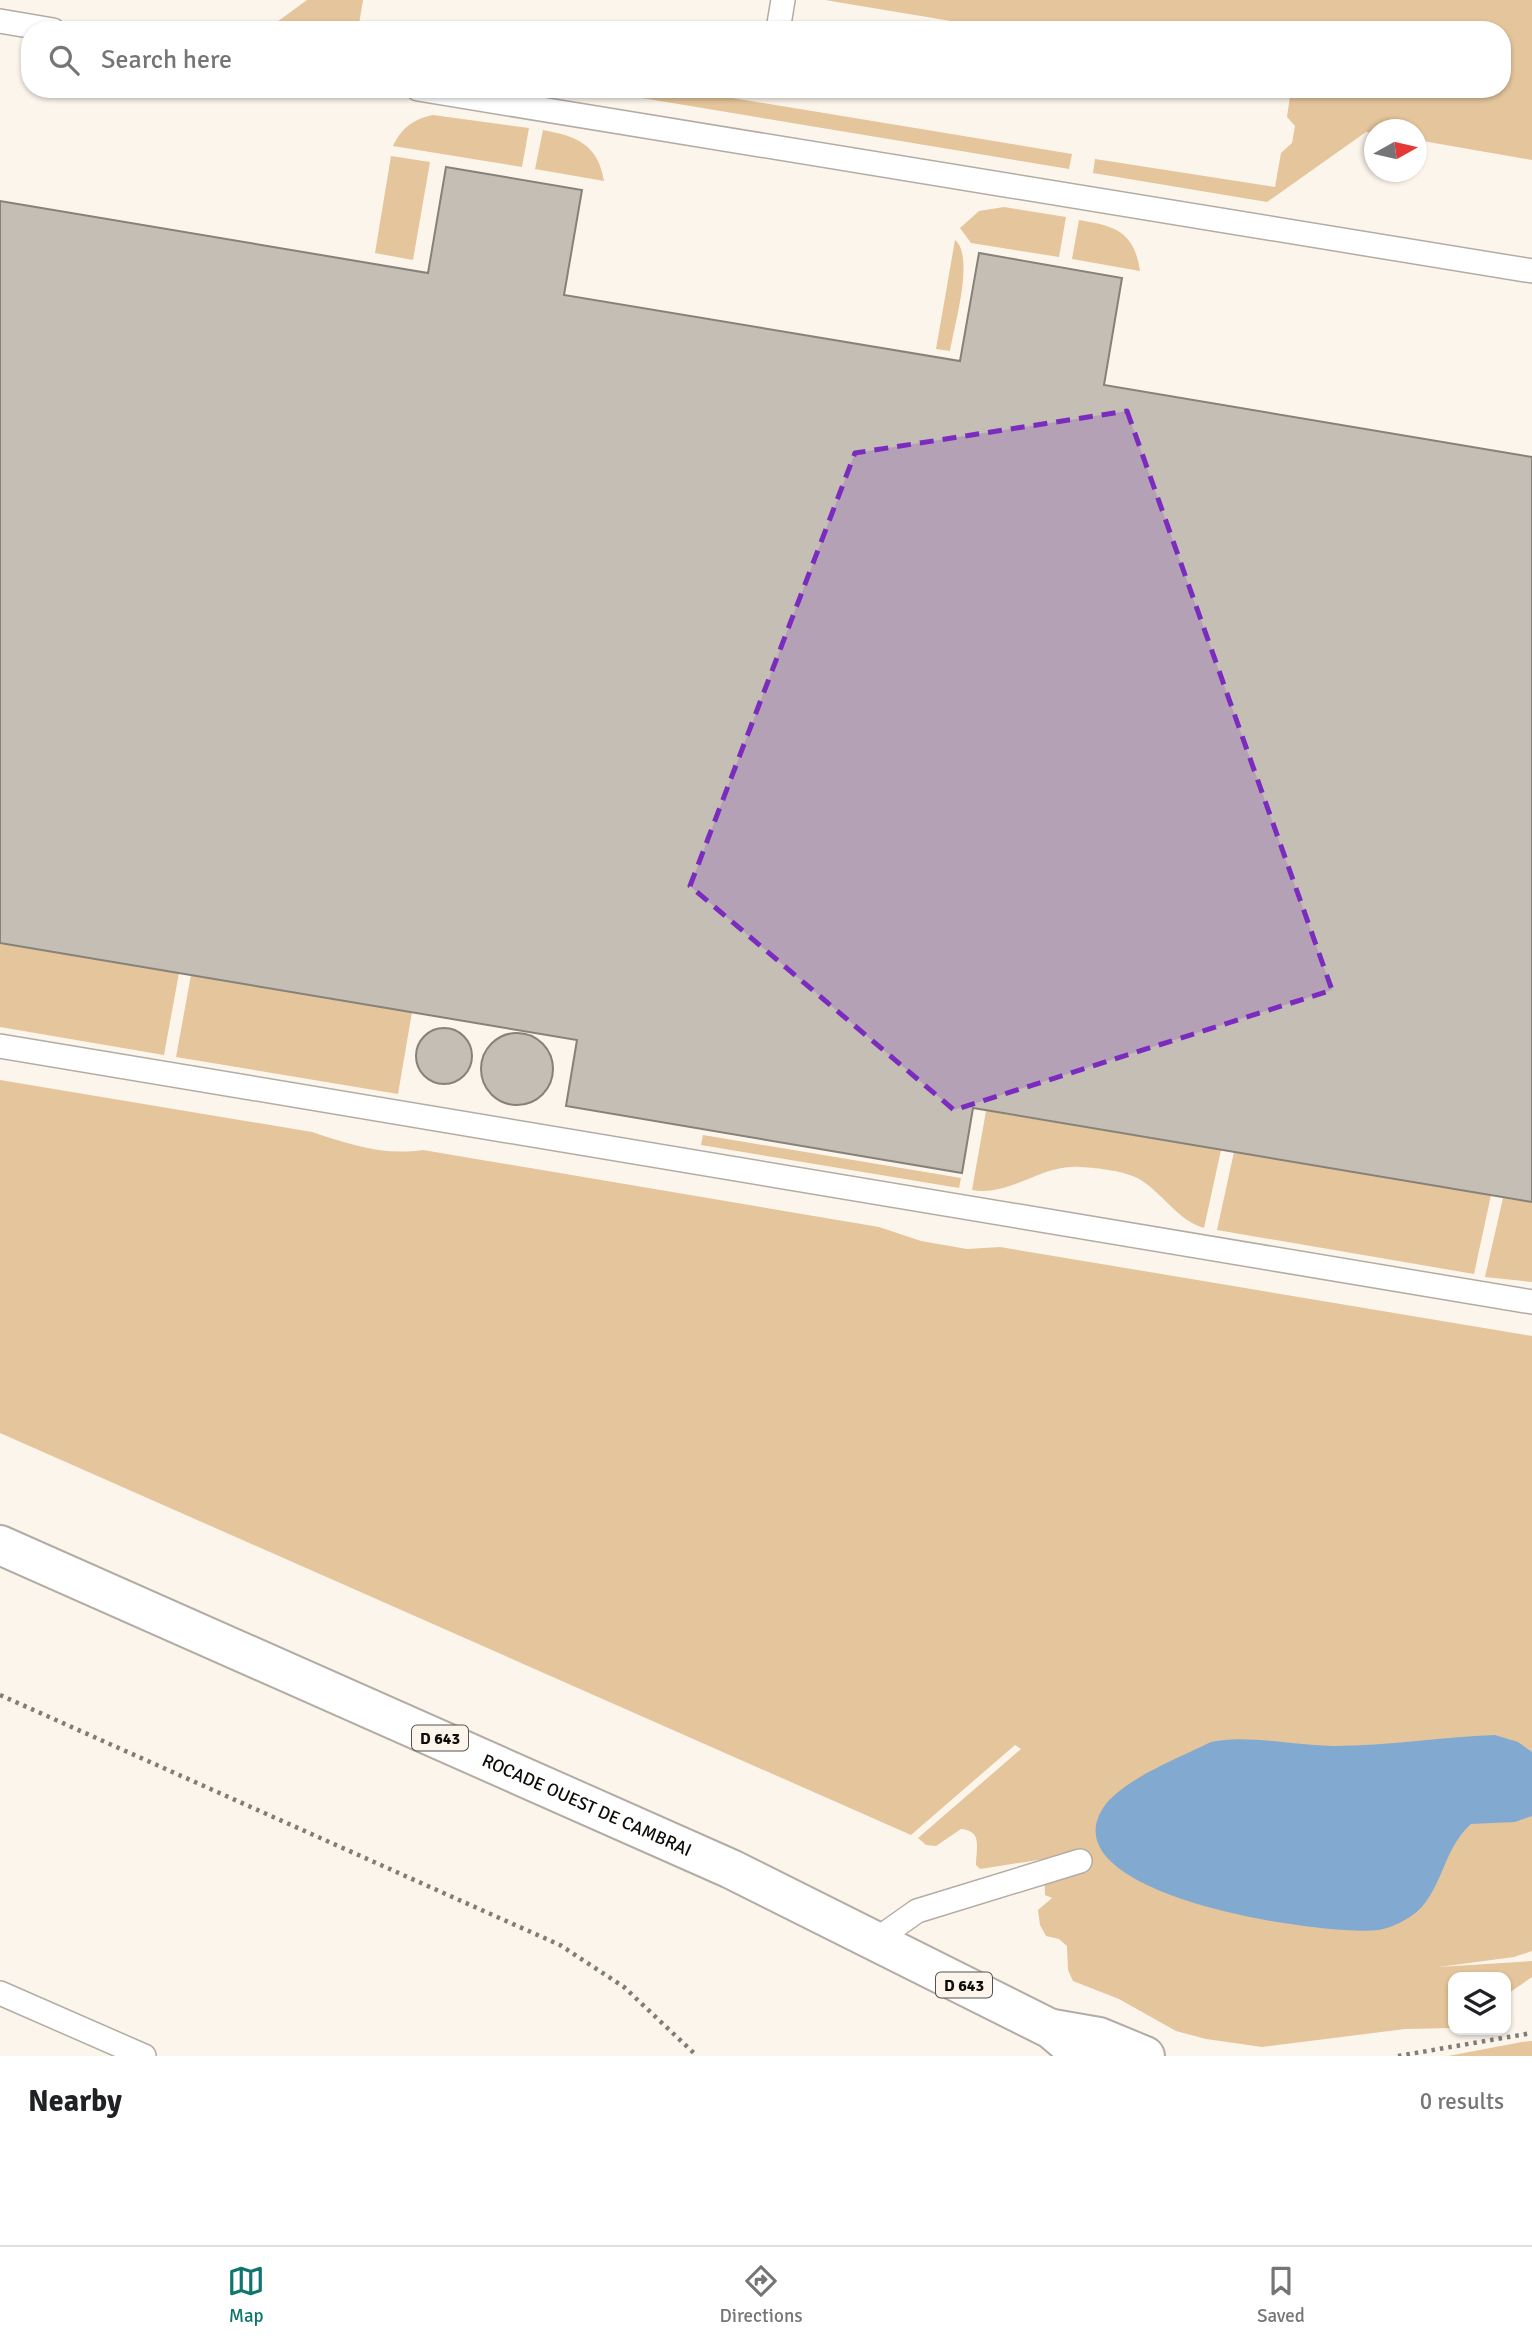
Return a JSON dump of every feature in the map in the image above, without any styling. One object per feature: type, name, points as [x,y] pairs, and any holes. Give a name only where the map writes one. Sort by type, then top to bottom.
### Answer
[{"type":"highway","name":"ROCADE OUEST DE CAMBRAI","points":[[0,1545],[642,1828],[876,1940],[1051,2029],[1083,2056]]},
{"type":"highway","name":"ROCADE OUEST DE CAMBRAI","points":[[1051,2029],[1100,2037],[1145,2056]]},
{"type":"lane","points":[[780,21],[783,0]]},
{"type":"lane","points":[[0,21],[21,25]]},
{"type":"lane","points":[[473,98],[1532,271]]},
{"type":"lane","points":[[0,1045],[1532,1302]]},
{"type":"lane","points":[[876,1940],[917,1911],[1080,1861]]},
{"type":"lane","points":[[0,1993],[144,2056]]},
{"type":"path","points":[[0,1695],[560,1945],[624,1987],[697,2056]]},
{"type":"path","points":[[1398,2056],[1532,2033]]},
{"type":"highlighted area","points":[[1127,411],[1332,990],[954,1110],[690,886],[855,453]]},
{"type":"shaded area","points":[[307,0],[363,0],[360,21],[278,21]]},
{"type":"shaded area","points":[[825,0],[1532,0],[1532,160],[1427,142],[1427,119],[1364,119],[1364,133],[1267,202],[1093,173],[1095,159],[1275,187],[1281,153],[1292,143],[1295,126],[1287,117],[1290,98],[1511,98],[1511,21],[951,21]]},
{"type":"shaded area","points":[[642,98],[733,98],[1072,154],[1069,169]]},
{"type":"shaded area","points":[[433,115],[529,128],[522,167],[393,146],[409,125]]},
{"type":"shaded area","points":[[543,130],[566,135],[584,144],[597,158],[604,181],[535,169]]},
{"type":"shaded area","points":[[391,156],[430,162],[413,260],[375,253]]},
{"type":"shaded area","points":[[1004,207],[1066,217],[1059,257],[971,243],[960,228],[979,211]]},
{"type":"shaded area","points":[[1079,220],[1113,228],[1121,233],[1133,247],[1140,271],[1072,259]]},
{"type":"shaded area","points":[[955,240],[961,248],[963,276],[950,351],[936,349]]},
{"type":"shaded area","points":[[0,943],[179,973],[164,1055],[0,1027]]},
{"type":"shaded area","points":[[191,975],[412,1012],[398,1094],[176,1057]]},
{"type":"shaded area","points":[[0,1080],[312,1132],[380,1150],[423,1150],[879,1227],[921,1241],[967,1249],[1000,1247],[1532,1336],[1532,1951],[1514,1957],[1439,1967],[1532,1961],[1532,1977],[1511,1992],[1511,1972],[1448,1972],[1448,2028],[1405,2029],[1262,2047],[1206,2039],[1176,2031],[1119,1999],[1073,1981],[1068,1970],[1067,1946],[1059,1939],[1046,1936],[1040,1925],[1038,1910],[1052,1898],[1045,1895],[1044,1859],[980,1869],[976,1865],[977,1841],[968,1830],[961,1829],[936,1846],[926,1845],[918,1838],[1021,1749],[1015,1745],[911,1835],[0,1433]]},
{"type":"shaded area","points":[[986,1111],[1221,1150],[1204,1228],[1178,1213],[1139,1179],[1111,1170],[1067,1167],[1000,1189],[972,1190]]},
{"type":"shaded area","points":[[703,1135],[961,1178],[959,1188],[701,1145]]},
{"type":"shaded area","points":[[1234,1152],[1491,1195],[1474,1274],[1217,1230]]},
{"type":"shaded area","points":[[1503,1198],[1532,1202],[1532,1282],[1485,1277]]},
{"type":"shaded area","points":[[1532,2041],[1532,2056],[1448,2056],[1522,2042]]},
{"type":"water","points":[[1495,1735],[1518,1742],[1532,1752],[1532,1816],[1515,1822],[1471,1824],[1452,1848],[1426,1902],[1416,1913],[1384,1929],[1349,1930],[1305,1926],[1253,1918],[1200,1905],[1152,1887],[1115,1865],[1097,1839],[1103,1808],[1123,1788],[1152,1770],[1211,1742],[1240,1739],[1319,1746],[1354,1746]]},
{"type":"building","points":[[446,167],[582,190],[564,295],[960,361],[979,253],[1122,278],[1104,385],[1532,457],[1532,1202],[973,1108],[962,1173],[566,1106],[577,1040],[0,943],[0,201],[428,273]]},
{"type":"building","points":[[444,1028],[455,1030],[464,1036],[470,1045],[470,1067],[464,1076],[455,1082],[444,1084],[433,1082],[424,1076],[418,1067],[416,1056],[418,1045],[424,1036],[433,1030]]},
{"type":"building","points":[[524,1033],[543,1043],[551,1055],[551,1083],[543,1095],[531,1103],[510,1105],[491,1095],[483,1083],[481,1062],[491,1043],[503,1035]]}]
